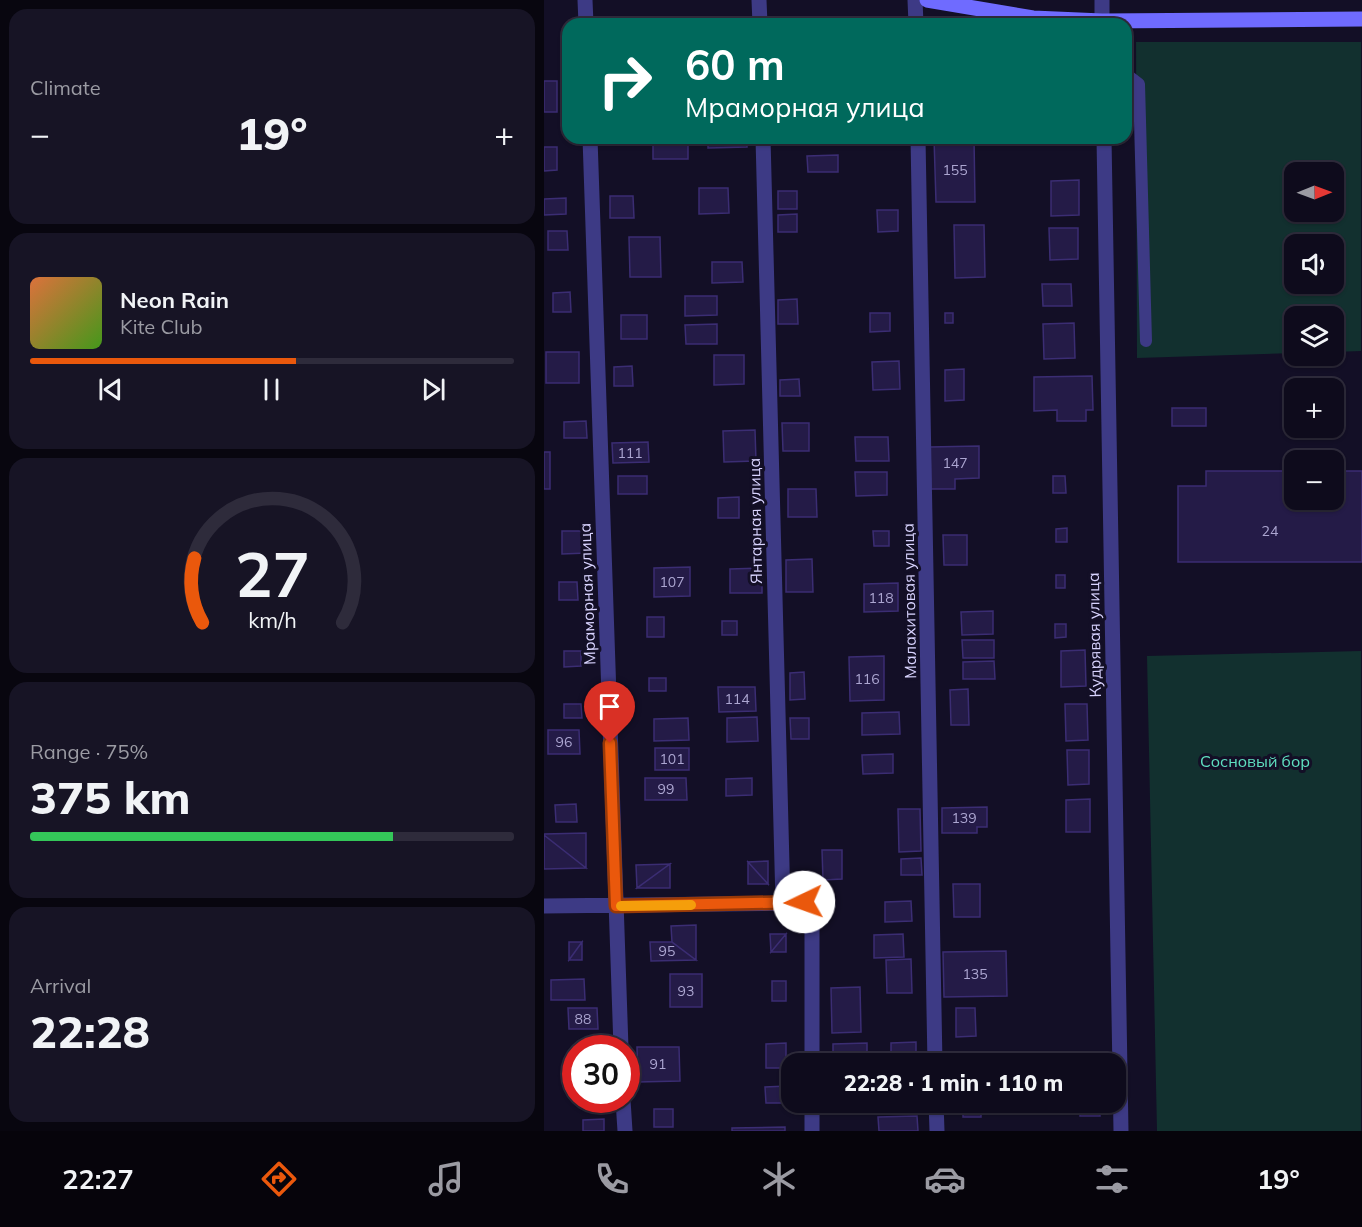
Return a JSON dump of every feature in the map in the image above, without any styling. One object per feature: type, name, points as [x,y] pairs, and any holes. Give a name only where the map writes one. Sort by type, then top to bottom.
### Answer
[{"type":"main road","points":[[927,0],[1033,18]]},
{"type":"main road","points":[[1132,23],[1362,19]]},
{"type":"street","points":[[585,0],[586,18]]},
{"type":"street","points":[[759,0],[760,18]]},
{"type":"street","points":[[915,0],[916,18]]},
{"type":"street","points":[[1102,0],[1102,18]]},
{"type":"street","name":"Мраморная улица","points":[[590,144],[621,1035]]},
{"type":"street","name":"Янтарная улица","points":[[763,144],[783,903]]},
{"type":"street","name":"Малахитовая улица","points":[[918,144],[935,1053]]},
{"type":"street","name":"Кудрявая улица","points":[[1104,144],[1121,1131]]},
{"type":"street","points":[[544,906],[809,903],[812,907],[812,1053]]},
{"type":"street","points":[[624,1113],[625,1131]]},
{"type":"street","points":[[812,1113],[812,1131]]},
{"type":"street","points":[[936,1113],[937,1131]]},
{"type":"lane","points":[[1132,79],[1139,84],[1146,340]]},
{"type":"green space","points":[[1136,42],[1361,42],[1361,351],[1344,352],[1344,306],[1284,306],[1284,353],[1137,358]]},
{"type":"green space","name":"Сосновый бор","points":[[1361,651],[1361,1131],[1157,1131],[1147,656]]},
{"type":"building","points":[[544,81],[557,81],[557,112],[544,112]]},
{"type":"building","points":[[653,144],[688,144],[688,159],[653,159]]},
{"type":"building","points":[[708,144],[747,144],[747,147],[708,148]]},
{"type":"building","points":[[934,144],[974,144],[975,202],[936,202]]},
{"type":"building","points":[[544,147],[557,147],[557,170],[544,171]]},
{"type":"building","points":[[838,155],[838,172],[808,172],[807,156]]},
{"type":"building","points":[[1079,180],[1079,215],[1051,216],[1051,181]]},
{"type":"building","points":[[699,188],[728,188],[729,213],[699,214]]},
{"type":"building","points":[[778,191],[797,191],[797,209],[778,209]]},
{"type":"building","points":[[610,196],[633,196],[634,218],[610,218]]},
{"type":"building","points":[[566,198],[566,214],[544,215],[544,199]]},
{"type":"building","points":[[877,210],[898,210],[898,231],[878,232]]},
{"type":"building","points":[[797,214],[797,232],[778,232],[778,215]]},
{"type":"building","points":[[954,225],[984,225],[985,277],[955,278]]},
{"type":"building","points":[[1049,228],[1078,228],[1078,259],[1050,260]]},
{"type":"building","points":[[548,231],[567,231],[568,250],[548,250]]},
{"type":"building","points":[[629,237],[660,237],[661,277],[630,277]]},
{"type":"building","points":[[712,262],[742,262],[743,282],[712,283]]},
{"type":"building","points":[[1042,284],[1071,284],[1072,306],[1043,306]]},
{"type":"building","points":[[570,292],[571,312],[553,312],[553,293]]},
{"type":"building","points":[[685,296],[717,296],[717,315],[685,316]]},
{"type":"building","points":[[797,299],[798,324],[778,324],[778,300]]},
{"type":"building","points":[[870,313],[890,313],[890,331],[870,332]]},
{"type":"building","points":[[945,313],[953,313],[953,323],[945,323]]},
{"type":"building","points":[[621,315],[647,315],[647,339],[621,339]]},
{"type":"building","points":[[1074,323],[1075,358],[1044,359],[1043,324]]},
{"type":"building","points":[[717,324],[717,344],[686,344],[685,325]]},
{"type":"building","points":[[546,352],[579,352],[579,383],[546,383]]},
{"type":"building","points":[[714,355],[744,355],[744,384],[714,385]]},
{"type":"building","points":[[899,361],[900,389],[873,390],[872,362]]},
{"type":"building","points":[[632,366],[633,386],[614,386],[614,367]]},
{"type":"building","points":[[964,369],[964,400],[945,401],[945,370]]},
{"type":"building","points":[[1092,376],[1093,410],[1086,410],[1086,421],[1057,421],[1057,410],[1034,411],[1034,377]]},
{"type":"building","points":[[799,379],[800,396],[780,396],[780,380]]},
{"type":"building","points":[[1172,408],[1206,408],[1206,426],[1172,426]]},
{"type":"building","points":[[586,421],[587,438],[564,438],[564,422]]},
{"type":"building","points":[[782,423],[809,423],[809,451],[783,451]]},
{"type":"building","points":[[755,430],[756,461],[724,462],[723,431]]},
{"type":"building","points":[[855,437],[888,437],[889,461],[856,461]]},
{"type":"building","points":[[648,442],[649,462],[613,463],[612,443]]},
{"type":"building","points":[[979,446],[979,478],[955,479],[955,489],[931,489],[930,447]]},
{"type":"building","points":[[544,452],[550,452],[550,489],[544,489]]},
{"type":"building","points":[[1206,471],[1284,471],[1284,510],[1344,510],[1344,471],[1362,471],[1362,562],[1178,562],[1178,486],[1206,486]]},
{"type":"building","points":[[855,472],[887,472],[887,495],[856,496]]},
{"type":"building","points":[[618,476],[647,476],[647,494],[618,494]]},
{"type":"building","points":[[1053,476],[1065,476],[1066,493],[1053,493]]},
{"type":"building","points":[[788,489],[816,489],[817,517],[788,517]]},
{"type":"building","points":[[739,497],[739,518],[718,518],[718,498]]},
{"type":"building","points":[[1067,528],[1067,542],[1056,542],[1056,529]]},
{"type":"building","points":[[562,531],[587,531],[587,553],[562,554]]},
{"type":"building","points":[[873,531],[889,531],[889,546],[874,546]]},
{"type":"building","points":[[943,535],[967,535],[967,565],[944,565]]},
{"type":"building","points":[[812,559],[813,592],[786,592],[786,560]]},
{"type":"building","points":[[690,567],[690,596],[654,597],[654,568]]},
{"type":"building","points":[[762,568],[762,593],[730,593],[730,569]]},
{"type":"building","points":[[1056,575],[1065,575],[1065,588],[1056,588]]},
{"type":"building","points":[[559,582],[577,582],[578,600],[559,600]]},
{"type":"building","points":[[898,583],[898,611],[864,612],[864,584]]},
{"type":"building","points":[[993,611],[993,634],[962,635],[961,612]]},
{"type":"building","points":[[647,617],[664,617],[664,637],[647,637]]},
{"type":"building","points":[[722,621],[737,621],[737,635],[722,635]]},
{"type":"building","points":[[1055,624],[1066,624],[1066,637],[1055,638]]},
{"type":"building","points":[[962,640],[994,640],[994,658],[963,658]]},
{"type":"building","points":[[1085,650],[1086,686],[1061,687],[1061,651]]},
{"type":"building","points":[[564,651],[581,651],[581,666],[564,667]]},
{"type":"building","points":[[884,656],[884,700],[850,701],[849,657]]},
{"type":"building","points":[[994,661],[995,679],[963,679],[963,662]]},
{"type":"building","points":[[804,672],[805,699],[790,700],[790,673]]},
{"type":"building","points":[[649,678],[666,678],[666,691],[649,691]]},
{"type":"building","points":[[718,687],[755,687],[756,711],[719,712]]},
{"type":"building","points":[[968,689],[969,725],[951,725],[950,690]]},
{"type":"building","points":[[564,704],[581,704],[582,718],[564,718]]},
{"type":"building","points":[[1065,704],[1087,704],[1088,740],[1066,741]]},
{"type":"building","points":[[899,712],[900,734],[862,735],[862,713]]},
{"type":"building","points":[[757,717],[758,741],[727,742],[727,718]]},
{"type":"building","points":[[688,718],[689,740],[654,741],[654,719]]},
{"type":"building","points":[[790,718],[809,718],[809,739],[791,739]]},
{"type":"building","points":[[548,730],[579,730],[580,754],[548,754]]},
{"type":"building","points":[[655,748],[689,748],[689,770],[655,770]]},
{"type":"building","points":[[1067,750],[1089,750],[1089,784],[1068,785]]},
{"type":"building","points":[[893,754],[893,773],[863,774],[862,755]]},
{"type":"building","points":[[645,778],[686,778],[687,800],[645,800]]},
{"type":"building","points":[[752,778],[752,795],[726,796],[726,779]]},
{"type":"building","points":[[1090,799],[1090,832],[1066,832],[1066,800]]},
{"type":"building","points":[[576,804],[577,822],[556,822],[555,805]]},
{"type":"building","points":[[987,807],[987,827],[977,827],[977,833],[942,833],[942,808]]},
{"type":"building","points":[[898,809],[920,809],[921,851],[899,852]]},
{"type":"building","points":[[586,833],[586,868],[544,835],[544,834]]},
{"type":"building","points":[[544,835],[586,868],[544,869]]},
{"type":"building","points":[[822,850],[842,850],[842,879],[823,880]]},
{"type":"building","points":[[921,858],[922,875],[901,875],[901,859]]},
{"type":"building","points":[[768,861],[768,884],[748,862]]},
{"type":"building","points":[[748,862],[768,884],[748,884]]},
{"type":"building","points":[[670,864],[670,888],[637,888]]},
{"type":"building","points":[[670,864],[637,888],[636,865]]},
{"type":"building","points":[[953,884],[980,884],[980,917],[954,917]]},
{"type":"building","points":[[911,901],[912,921],[885,922],[885,902]]},
{"type":"building","points":[[696,925],[696,960],[672,942],[671,926]]},
{"type":"building","points":[[770,934],[786,934],[771,952]]},
{"type":"building","points":[[786,934],[786,952],[771,952]]},
{"type":"building","points":[[903,934],[904,957],[874,958],[874,935]]},
{"type":"building","points":[[569,942],[582,942],[569,960]]},
{"type":"building","points":[[582,942],[582,960],[569,960]]},
{"type":"building","points":[[650,942],[672,942],[696,960],[651,961]]},
{"type":"building","points":[[1006,951],[1007,996],[944,997],[943,952]]},
{"type":"building","points":[[911,959],[912,993],[887,993],[886,960]]},
{"type":"building","points":[[670,974],[702,974],[702,1007],[670,1007]]},
{"type":"building","points":[[584,979],[585,1000],[551,1000],[551,980]]},
{"type":"building","points":[[772,981],[786,981],[786,1001],[772,1001]]},
{"type":"building","points":[[860,987],[861,1032],[832,1033],[831,988]]},
{"type":"building","points":[[568,1008],[597,1008],[598,1029],[569,1029]]},
{"type":"building","points":[[956,1008],[975,1008],[976,1036],[956,1037]]},
{"type":"building","points":[[916,1042],[916,1053],[891,1053],[891,1043]]},
{"type":"building","points":[[786,1043],[786,1053],[781,1053],[781,1068],[766,1068],[766,1044]]},
{"type":"building","points":[[867,1043],[867,1053],[833,1053],[833,1044]]},
{"type":"building","points":[[640,1047],[679,1047],[680,1081],[640,1082]]},
{"type":"building","points":[[781,1086],[781,1103],[766,1103],[765,1087]]},
{"type":"building","points":[[654,1109],[673,1109],[673,1127],[654,1127]]},
{"type":"building","points":[[963,1113],[981,1113],[981,1117],[963,1117]]},
{"type":"building","points":[[1080,1113],[1100,1113],[1100,1116],[1080,1116]]},
{"type":"building","points":[[917,1116],[918,1131],[879,1131],[878,1117]]},
{"type":"building","points":[[604,1119],[604,1131],[583,1131],[583,1120]]},
{"type":"building","points":[[785,1127],[785,1131],[732,1131],[732,1128]]},
{"type":"slow traffic","points":[[621,906],[691,905]]},
{"type":"route","points":[[610,743],[616,906],[804,902]]}]
